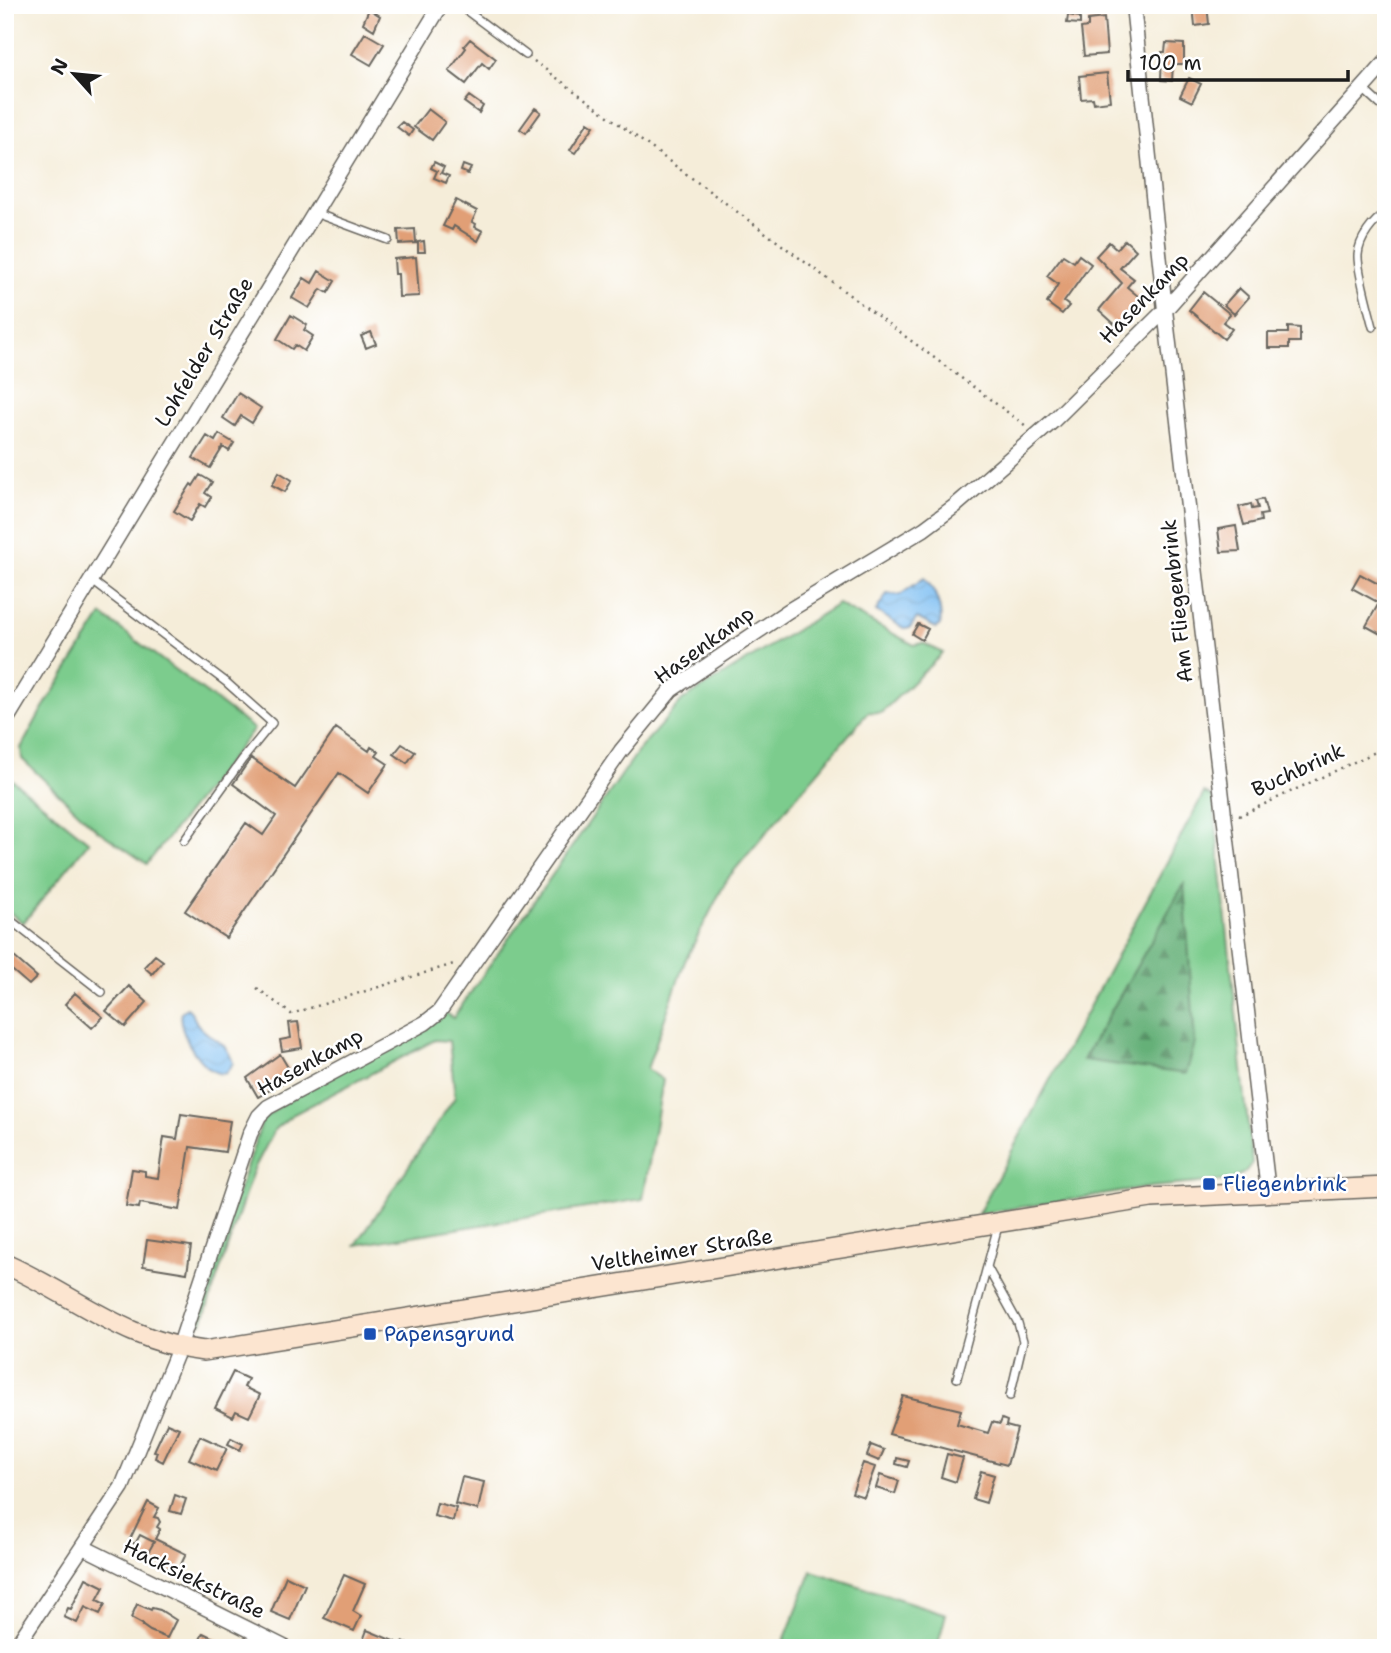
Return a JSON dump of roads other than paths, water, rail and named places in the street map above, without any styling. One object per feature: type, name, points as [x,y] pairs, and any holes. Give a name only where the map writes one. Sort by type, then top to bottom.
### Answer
[{"type":"main road","name":"Veltheimer Straße","points":[[5,1264],[145,1338],[178,1348],[204,1351],[1151,1198],[1386,1187]]},
{"type":"street","name":"Lohfelder Straße","points":[[5,722],[441,5]]},
{"type":"street","name":"Am Fliegenbrink","points":[[1133,5],[1223,823],[1268,1191]]},
{"type":"street","name":"Hasenkamp","points":[[178,1348],[250,1134],[259,1116],[268,1107],[439,1013],[621,751],[671,690],[788,611],[923,529],[955,506],[1038,433],[1165,310],[1386,62]]},
{"type":"street","points":[[15,1648],[122,1486],[178,1348]]},
{"type":"street","name":"Hacksiekstraße","points":[[83,1548],[286,1648]]},
{"type":"lane","points":[[459,5],[526,55]]},
{"type":"lane","points":[[1362,88],[1386,110]]},
{"type":"lane","points":[[314,212],[388,240]]},
{"type":"lane","points":[[1373,327],[1358,255],[1363,240],[1376,219],[1386,213]]},
{"type":"lane","points":[[90,579],[226,682],[272,723],[184,841]]},
{"type":"lane","points":[[5,916],[102,992]]},
{"type":"lane","points":[[957,1378],[999,1222]]},
{"type":"lane","points":[[987,1266],[1018,1323],[1023,1341],[1010,1396]]},
{"type":"water","points":[[924,578],[935,593],[939,606],[941,619],[936,628],[917,618],[910,628],[905,629],[876,611],[887,594],[900,595]]},
{"type":"water","points":[[187,1008],[199,1026],[222,1044],[230,1055],[233,1063],[226,1073],[209,1069],[194,1052],[181,1020],[181,1012]]},
{"type":"place","name":"Fliegenbrink","points":[[1209,1184]]},
{"type":"place","name":"Papensgrund","points":[[370,1334]]}]
